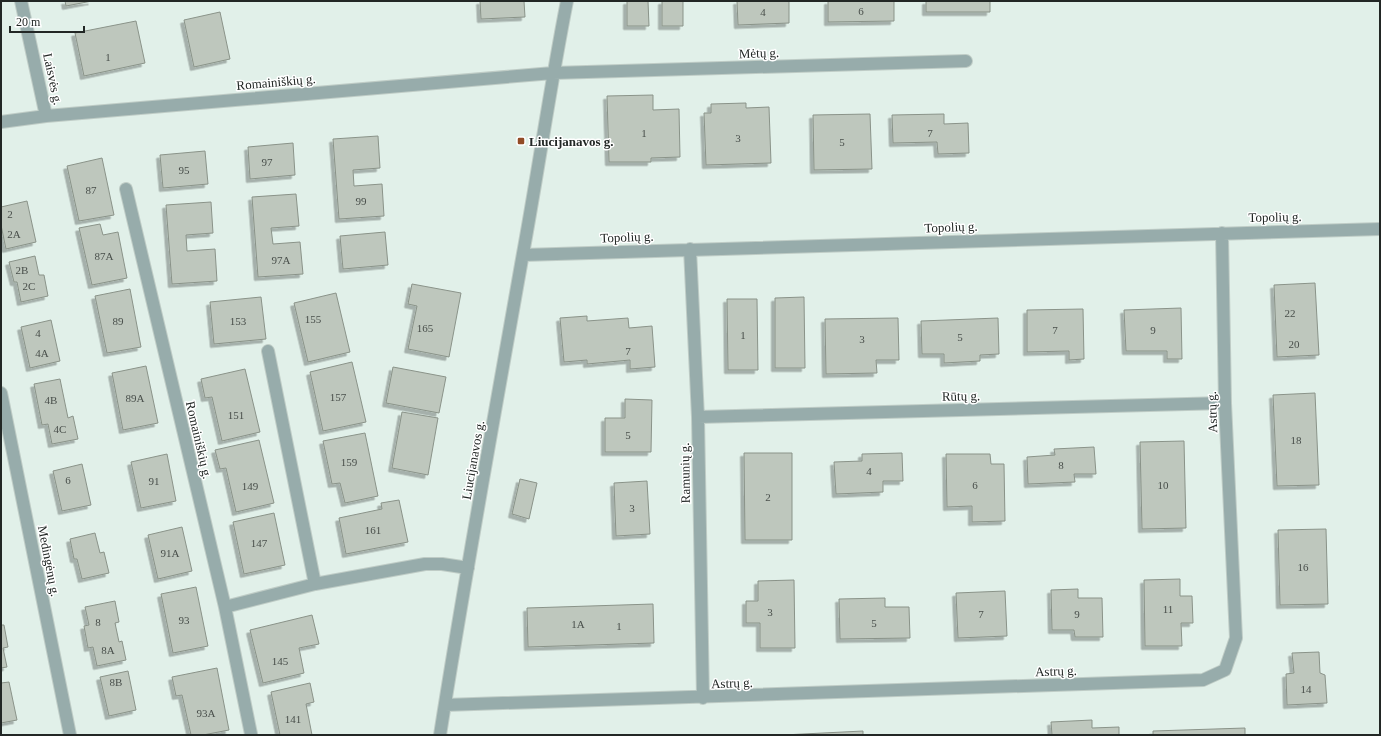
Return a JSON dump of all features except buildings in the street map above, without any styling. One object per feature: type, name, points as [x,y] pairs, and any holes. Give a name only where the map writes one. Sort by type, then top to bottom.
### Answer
[{"type":"street","name":"Laisvės g.","points":[[22,1],[46,116]]},
{"type":"street","name":"Liucijanavos g.","points":[[440,735],[553,73],[567,1]]},
{"type":"street","name":"Mėtų g.","points":[[553,73],[966,60]]},
{"type":"street","name":"Romainiškių g.","points":[[1,122],[46,116],[553,73]]},
{"type":"street","name":"Romainiškių g.","points":[[126,189],[224,607],[251,734]]},
{"type":"street","name":"Topolių g.","points":[[523,255],[1380,229]]},
{"type":"street","name":"Astrų g.","points":[[445,705],[703,698],[1203,680],[1225,670],[1236,638],[1225,403],[1222,233]]},
{"type":"street","name":"Ramunių g.","points":[[690,249],[698,417],[703,698]]},
{"type":"street","points":[[268,352],[315,584]]},
{"type":"street","name":"Medingėnų g.","points":[[1,393],[70,735]]},
{"type":"street","name":"Rūtų g.","points":[[698,417],[1225,403]]},
{"type":"street","points":[[224,607],[315,584],[425,564],[442,564],[468,568]]},
{"type":"place","name":"Liucijanavos g.","points":[[521,141]]}]
